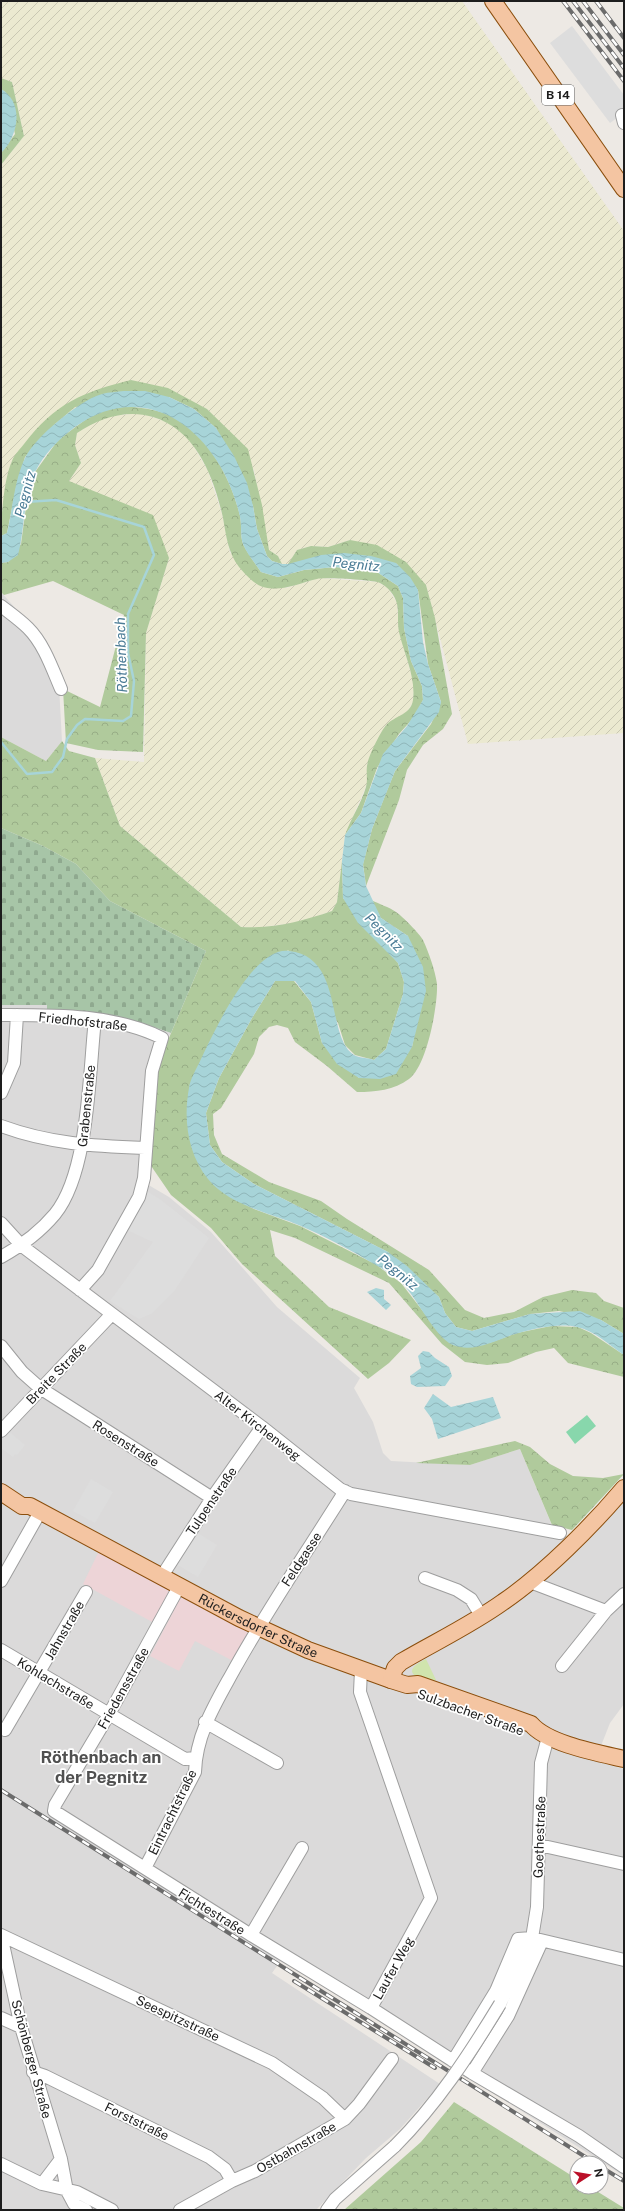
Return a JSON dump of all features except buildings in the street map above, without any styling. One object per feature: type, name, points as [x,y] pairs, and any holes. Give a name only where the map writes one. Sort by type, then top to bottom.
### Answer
[{"type":"main road","name":"B 14","points":[[493,1],[624,189]]},
{"type":"main road","name":"Rückersdorfer Straße","points":[[1,1482],[28,1499],[35,1509]]},
{"type":"main road","points":[[391,1680],[395,1668],[401,1662],[482,1616],[530,1582],[604,1510],[624,1488]]},
{"type":"main road","name":"Rückersdorfer Straße","points":[[1,1492],[22,1506],[35,1509],[258,1627],[308,1650],[391,1680]]},
{"type":"main road","name":"Sulzbacher Straße","points":[[391,1680],[407,1685],[414,1693],[527,1734],[543,1734],[599,1753],[624,1759]]},
{"type":"street","points":[[1,606],[28,628],[34,635],[46,656],[61,689]]},
{"type":"street","name":"Friedhofstraße","points":[[1,1015],[95,1019],[142,1028],[162,1038],[152,1072],[145,1148]]},
{"type":"street","points":[[1,1093],[14,1063],[17,1015]]},
{"type":"street","name":"Grabenstraße","points":[[1,1257],[22,1246],[55,1213],[70,1187],[83,1146],[95,1019]]},
{"type":"street","points":[[1,1126],[27,1135],[83,1146],[145,1148],[144,1178],[138,1197],[98,1270],[80,1290]]},
{"type":"street","name":"Alter Kirchenweg","points":[[1,1223],[22,1246],[345,1491],[560,1533]]},
{"type":"street","name":"Breite Straße","points":[[1,1431],[40,1388],[111,1315]]},
{"type":"street","points":[[1,1346],[22,1372],[40,1388]]},
{"type":"street","name":"Rosenstraße","points":[[40,1388],[212,1498]]},
{"type":"street","name":"Tulpenstraße","points":[[162,1576],[212,1498],[262,1427]]},
{"type":"street","name":"Feldgasse","points":[[258,1627],[345,1491]]},
{"type":"street","points":[[1,1581],[35,1509]]},
{"type":"street","points":[[425,1578],[457,1590],[471,1599],[482,1616]]},
{"type":"street","points":[[530,1582],[606,1611]]},
{"type":"street","name":"Friedensstraße","points":[[54,1811],[55,1805],[108,1716],[180,1585]]},
{"type":"street","name":"Jahnstraße","points":[[5,1730],[86,1592]]},
{"type":"street","points":[[562,1666],[606,1611],[624,1594]]},
{"type":"street","name":"Eintrachtstraße","points":[[145,1868],[195,1772],[195,1758],[205,1722],[258,1627]]},
{"type":"street","name":"Kohlachstraße","points":[[1,1650],[108,1716],[185,1759],[195,1758]]},
{"type":"street","name":"Laufer Weg","points":[[361,1670],[360,1692],[431,1898],[372,2008],[472,2073],[579,2136],[624,2167]]},
{"type":"street","points":[[205,1722],[277,1763]]},
{"type":"street","name":"Goethestraße","points":[[472,2073],[508,2016],[537,1940],[543,1734]]},
{"type":"street","name":"Fichtestraße","points":[[54,1811],[251,1935],[372,2008]]},
{"type":"street","points":[[539,1845],[624,1864]]},
{"type":"street","points":[[251,1935],[302,1848]]},
{"type":"street","name":"Schönberger Straße","points":[[1,1935],[21,2027],[33,2072],[61,2159],[66,2191]]},
{"type":"street","name":"Seespitzstraße","points":[[1,1935],[272,2063],[323,2098],[345,2119]]},
{"type":"street","points":[[453,2061],[496,1991],[518,1939],[537,1940],[624,1960]]},
{"type":"street","name":"Goethestraße","points":[[327,2210],[335,2199],[395,2146],[422,2119],[456,2073],[500,2004],[537,1940]]},
{"type":"street","points":[[1,2018],[21,2027]]},
{"type":"street","name":"Ostbahnstraße","points":[[180,2210],[232,2181],[255,2171],[345,2119],[359,2104],[392,2059]]},
{"type":"street","name":"Forststraße","points":[[33,2072],[45,2076],[209,2157],[225,2169],[232,2181]]},
{"type":"street","points":[[42,2184],[61,2159]]},
{"type":"street","points":[[1,2164],[42,2184],[66,2191],[77,2192],[112,2210]]},
{"type":"street","points":[[66,2191],[74,2204],[86,2210]]},
{"type":"shaded area","points":[[1,1],[462,1],[624,231],[624,733],[468,744],[426,585],[350,540],[328,547],[311,546],[297,550],[288,564],[282,564],[278,556],[269,550],[254,470],[223,426],[207,409],[131,380],[12,461],[1,513],[1,165],[24,136],[12,82],[1,78]]},
{"type":"shaded area","points":[[572,26],[624,95],[624,113],[610,123],[550,43]]},
{"type":"shaded area","points":[[140,413],[167,422],[184,434],[193,445],[208,471],[222,514],[230,553],[286,588],[319,578],[378,582],[388,588],[397,603],[399,630],[414,685],[413,702],[407,712],[385,726],[367,765],[367,784],[345,835],[337,902],[332,911],[301,922],[256,928],[241,927],[120,826],[95,758],[144,762],[146,633],[169,558],[69,481],[81,463],[75,445],[77,433],[94,422],[111,416]]},
{"type":"shaded area","points":[[1,592],[23,617],[59,686],[62,741],[46,761],[1,737]]},
{"type":"shaded area","points":[[1,1005],[48,1005],[47,1011],[116,1017],[142,1023],[171,1033],[151,1065],[140,1180],[169,1197],[211,1232],[277,1307],[360,1378],[354,1388],[373,1422],[383,1453],[391,1461],[470,1465],[520,1449],[556,1535],[579,1547],[624,1498],[624,1704],[610,1723],[595,1761],[624,1769],[624,2176],[609,2166],[609,2155],[591,2155],[282,1959],[272,1973],[440,2084],[400,2129],[366,2158],[316,2210],[1,2210]]},
{"type":"shaded area","points":[[145,1190],[161,1200],[209,1238],[175,1290],[151,1314],[139,1319],[110,1301],[153,1242],[129,1231]]},
{"type":"shaded area","points":[[7,1430],[25,1445],[17,1455],[15,1454],[13,1457],[1,1448],[1,1436]]},
{"type":"shaded area","points":[[91,1479],[113,1492],[95,1523],[73,1511]]},
{"type":"shaded area","points":[[196,1532],[217,1545],[198,1577],[176,1564]]},
{"type":"shaded area","points":[[100,1549],[174,1588],[154,1623],[83,1584]]},
{"type":"shaded area","points":[[181,1597],[248,1632],[233,1661],[195,1641],[179,1671],[150,1656]]},
{"type":"green space","points":[[1,78],[12,82],[24,136],[1,165],[1,153],[15,134],[5,92],[1,89]]},
{"type":"green space","points":[[131,380],[168,388],[207,409],[248,449],[262,505],[269,550],[278,556],[282,564],[272,561],[267,556],[257,529],[253,506],[216,428],[194,409],[169,397],[75,407],[55,424],[25,457],[16,488],[7,533],[1,536],[4,498],[9,468],[16,454],[36,430],[47,418],[71,401],[98,389]]},
{"type":"green space","points":[[122,406],[145,408],[167,414],[181,422],[205,443],[215,457],[230,486],[240,516],[243,544],[261,572],[278,577],[304,570],[335,567],[377,572],[398,586],[403,598],[404,628],[411,661],[422,686],[423,700],[415,716],[399,734],[377,768],[361,813],[345,835],[364,793],[367,784],[368,762],[382,731],[387,724],[409,709],[413,700],[413,683],[399,632],[398,607],[395,597],[380,583],[369,581],[321,578],[284,588],[263,587],[254,582],[239,567],[232,556],[219,502],[208,471],[201,457],[181,432],[168,423],[153,417],[133,414],[114,416],[95,423],[77,433],[75,445],[81,463],[69,481],[153,515],[169,558],[146,633],[143,752],[98,750],[66,743],[63,689],[100,707],[124,615],[53,581],[4,595],[1,592],[1,563],[8,562],[21,544],[26,507],[35,472],[58,440],[89,417],[107,409]]},
{"type":"green space","points":[[350,540],[377,545],[406,562],[426,585],[435,618],[452,714],[443,729],[423,745],[407,770],[399,800],[366,886],[363,864],[372,829],[386,793],[395,771],[431,724],[441,702],[428,664],[418,590],[396,563],[288,564],[297,550],[311,546],[328,547]]},
{"type":"green space","points":[[1,737],[46,761],[62,741],[69,751],[95,758],[120,826],[241,927],[265,927],[288,924],[332,911],[337,902],[342,861],[343,898],[398,963],[404,982],[403,994],[386,1049],[374,1060],[355,1055],[345,1045],[338,1023],[288,950],[189,1087],[228,1195],[254,1209],[300,1226],[375,1264],[401,1283],[443,1337],[489,1343],[517,1333],[551,1326],[578,1327],[591,1333],[624,1355],[624,1377],[568,1363],[554,1348],[536,1352],[508,1363],[487,1365],[465,1362],[442,1344],[389,1283],[295,1238],[270,1230],[275,1256],[329,1307],[411,1340],[389,1363],[368,1379],[242,1264],[211,1228],[171,1195],[147,1160],[154,1073],[206,951],[110,901],[76,864],[43,846],[1,828]]},
{"type":"green space","points":[[1,828],[43,846],[76,864],[110,901],[206,951],[171,1033],[142,1023],[116,1017],[47,1011],[47,1005],[1,1005]]},
{"type":"green space","points":[[371,900],[396,912],[406,921],[423,940],[432,962],[437,984],[436,1006],[426,1049],[421,1062],[409,1079],[397,1086],[378,1091],[357,1092],[327,1066],[295,1042],[288,1028],[277,1025],[269,1027],[259,1037],[254,1054],[221,1108],[213,1114],[214,1135],[222,1154],[269,1182],[321,1201],[429,1270],[465,1310],[484,1318],[514,1312],[543,1297],[572,1290],[596,1293],[604,1301],[624,1308],[624,1334],[601,1320],[559,1311],[530,1314],[472,1331],[456,1327],[445,1313],[439,1297],[388,1252],[254,1184],[222,1162],[210,1145],[206,1113],[219,1078],[252,1018],[275,981],[294,981],[311,1002],[322,1043],[359,1078],[412,1047],[417,1022],[408,936],[381,918]]},
{"type":"green space","points":[[587,1415],[596,1426],[575,1444],[566,1432]]},
{"type":"green space","points":[[515,1441],[530,1447],[550,1464],[573,1476],[603,1478],[624,1474],[572,1530],[552,1525],[520,1449],[470,1465],[416,1463]]},
{"type":"green space","points":[[426,1659],[436,1680],[431,1682],[419,1678],[412,1673],[414,1667]]},
{"type":"green space","points":[[454,2102],[569,2174],[569,2195],[603,2195],[624,2208],[624,2210],[344,2210],[421,2142]]},
{"type":"water","points":[[1,89],[9,95],[14,103],[16,120],[12,138],[1,153]]},
{"type":"water","name":"Pegnitz","points":[[124,391],[145,391],[169,397],[194,409],[216,428],[234,456],[247,483],[257,529],[267,556],[272,561],[288,564],[321,555],[344,553],[371,556],[396,563],[410,577],[418,590],[423,642],[428,664],[441,702],[439,712],[395,771],[372,829],[363,865],[366,886],[381,918],[408,936],[423,967],[426,991],[412,1047],[396,1074],[380,1079],[359,1078],[337,1064],[322,1043],[311,1002],[295,981],[275,981],[252,1018],[219,1078],[206,1113],[210,1145],[222,1162],[254,1184],[388,1252],[407,1266],[439,1297],[445,1313],[456,1327],[472,1331],[530,1314],[580,1311],[601,1320],[624,1334],[624,1355],[590,1331],[570,1326],[555,1326],[533,1329],[470,1348],[453,1345],[446,1341],[432,1326],[407,1289],[395,1277],[320,1235],[289,1221],[252,1208],[228,1196],[208,1179],[201,1169],[192,1148],[187,1124],[187,1100],[191,1081],[215,1030],[236,993],[262,962],[275,953],[289,951],[307,957],[319,968],[327,983],[340,1034],[346,1047],[356,1056],[374,1060],[386,1049],[403,994],[404,982],[398,963],[358,923],[343,898],[342,861],[345,835],[361,813],[383,754],[407,726],[423,700],[422,686],[411,661],[404,628],[403,598],[398,586],[377,572],[335,567],[304,570],[278,577],[261,572],[243,544],[241,520],[234,495],[228,480],[217,461],[203,443],[188,428],[171,417],[153,410],[134,407],[115,409],[95,415],[75,427],[47,453],[35,472],[28,492],[18,555],[8,562],[1,563],[1,536],[7,533],[18,476],[30,449],[59,420],[82,404],[102,394]]},
{"type":"water","points":[[376,1288],[384,1290],[384,1299],[391,1305],[386,1310],[367,1292]]},
{"type":"water","points":[[423,1351],[429,1352],[449,1367],[452,1376],[445,1386],[417,1387],[411,1384],[410,1376],[421,1368],[418,1356]]},
{"type":"water","points":[[433,1394],[451,1407],[493,1397],[501,1418],[438,1439],[432,1419],[424,1408]]},
{"type":"waterway","name":"Röthenbach","points":[[1,742],[27,774],[52,772],[63,757],[67,739],[77,725],[85,719],[123,721],[131,716],[134,681],[128,653],[128,614],[154,555],[144,527],[56,500],[25,502]]},
{"type":"railway","points":[[563,1],[624,81]]},
{"type":"railway","points":[[573,1],[624,68]]},
{"type":"railway","points":[[583,1],[624,55]]},
{"type":"railway","points":[[596,1],[624,38]]},
{"type":"railway","points":[[1,1790],[582,2155]]},
{"type":"railway","points":[[294,1981],[435,2068]]},
{"type":"railway","points":[[609,2172],[624,2181]]},
{"type":"district","name":"Röthenbach an der Pegnitz","points":[[101,1767]]}]
